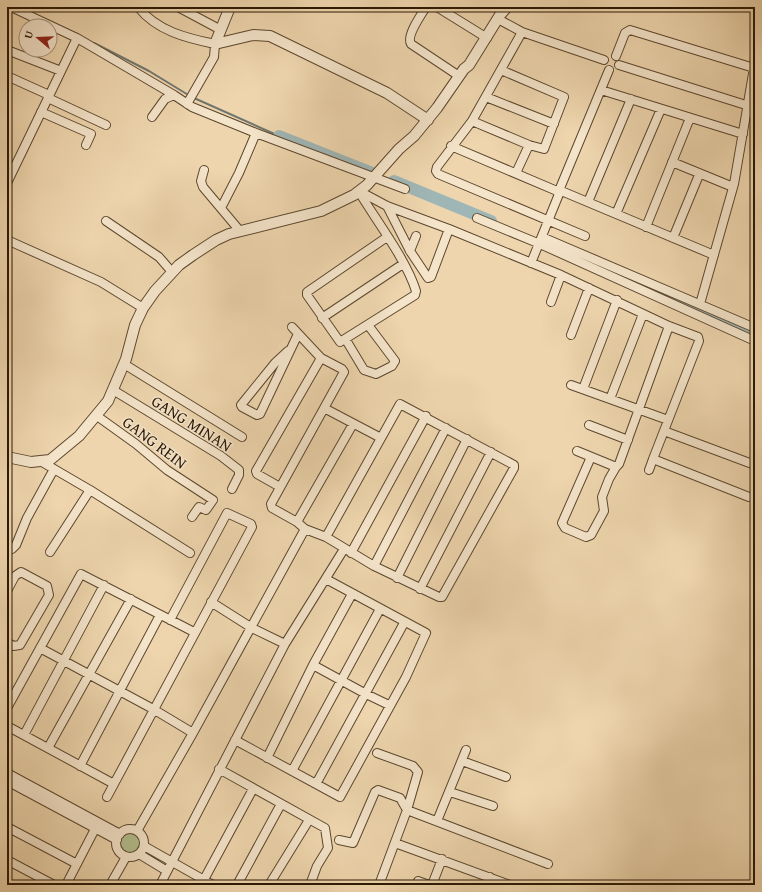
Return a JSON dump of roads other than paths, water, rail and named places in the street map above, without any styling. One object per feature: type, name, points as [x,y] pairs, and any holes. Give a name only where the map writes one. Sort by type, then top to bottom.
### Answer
[{"type":"street","points":[[11,7],[77,38],[187,104],[204,112],[404,189]]},
{"type":"street","points":[[138,7],[152,21],[174,34],[215,44],[253,36],[270,36],[387,93],[428,120]]},
{"type":"street","points":[[178,7],[221,30]]},
{"type":"street","points":[[187,104],[214,57],[215,44],[230,7]]},
{"type":"street","points":[[426,7],[410,36],[409,41],[460,76]]},
{"type":"street","points":[[437,7],[447,9],[487,38]]},
{"type":"street","points":[[7,457],[31,462],[42,462],[55,457],[79,436],[108,401],[124,364],[135,325],[143,308],[154,291],[172,272],[204,247],[229,234],[321,211],[358,192],[428,120],[469,65],[507,7]]},
{"type":"street","points":[[498,19],[522,32],[604,60]]},
{"type":"street","points":[[616,56],[625,33],[630,30],[754,68],[749,106],[733,187],[700,304]]},
{"type":"street","points":[[522,32],[472,121],[436,167],[438,174],[585,236]]},
{"type":"street","points":[[7,183],[77,38]]},
{"type":"street","points":[[7,50],[61,71]]},
{"type":"street","points":[[604,60],[609,55],[616,56]]},
{"type":"street","points":[[616,56],[619,60],[619,65]]},
{"type":"street","points":[[604,60],[605,67],[609,70]]},
{"type":"street","points":[[609,70],[614,70],[619,65]]},
{"type":"street","points":[[619,65],[749,106]]},
{"type":"street","points":[[472,121],[541,150],[544,149],[564,99],[563,96],[501,70]]},
{"type":"street","points":[[531,263],[550,221],[560,196],[559,191],[609,70]]},
{"type":"street","points":[[7,76],[106,125]]},
{"type":"street","points":[[601,90],[743,134]]},
{"type":"street","points":[[152,118],[165,99],[174,95]]},
{"type":"street","points":[[486,97],[554,124]]},
{"type":"street","points":[[588,202],[631,100]]},
{"type":"street","points":[[616,214],[660,108]]},
{"type":"street","points":[[41,112],[91,134]]},
{"type":"street","points":[[646,227],[690,118]]},
{"type":"street","points":[[86,145],[97,121]]},
{"type":"street","points":[[221,208],[239,173],[256,133]]},
{"type":"street","points":[[516,173],[529,145]]},
{"type":"street","points":[[451,146],[714,255]]},
{"type":"street","points":[[672,162],[699,175],[733,187]]},
{"type":"street","points":[[204,170],[201,184],[240,231]]},
{"type":"street","points":[[673,238],[699,175]]},
{"type":"street","points":[[358,192],[387,206],[449,229],[561,275],[669,326],[696,336],[699,341],[649,470]]},
{"type":"street","points":[[358,192],[388,237],[404,264],[416,293],[346,340],[339,342],[307,295],[308,290],[388,237]]},
{"type":"street","points":[[387,206],[410,251],[425,276],[430,278],[449,229]]},
{"type":"street","points":[[477,218],[541,240],[700,304],[755,328]]},
{"type":"street","points":[[106,221],[159,256],[172,272]]},
{"type":"street","points":[[410,251],[416,236]]},
{"type":"street","points":[[7,240],[101,282],[143,308]]},
{"type":"street","points":[[541,240],[755,340]]},
{"type":"street","points":[[322,318],[404,264]]},
{"type":"street","points":[[551,302],[561,275]]},
{"type":"street","points":[[571,335],[589,288]]},
{"type":"street","points":[[583,389],[616,300]]},
{"type":"street","points":[[610,399],[643,314]]},
{"type":"street","points":[[346,340],[364,370],[376,374],[392,366],[395,361],[368,325]]},
{"type":"street","points":[[591,457],[562,522],[564,528],[586,537],[591,535],[604,511],[601,502],[602,498],[609,479],[619,464],[669,326]]},
{"type":"street","points":[[292,327],[321,358],[344,372],[270,504],[305,529],[326,537],[347,551],[397,578],[442,597],[514,468],[512,463],[426,416],[400,404],[326,537]]},
{"type":"street","points":[[288,351],[275,363],[241,404],[242,407],[257,415],[260,414],[288,351],[298,334]]},
{"type":"street","points":[[280,488],[257,474],[256,471],[321,358]]},
{"type":"street","points":[[124,364],[242,437]]},
{"type":"street","points":[[571,384],[668,420]]},
{"type":"street","name":"GANG MINAN","points":[[113,390],[221,456],[239,470],[239,475],[232,489]]},
{"type":"street","points":[[324,408],[381,438]]},
{"type":"street","name":"GANG REIN","points":[[97,416],[136,444],[167,470],[213,500],[206,510],[199,507],[192,517]]},
{"type":"street","points":[[160,885],[219,769],[286,644],[326,579],[347,551],[426,416]]},
{"type":"street","points":[[297,522],[353,424]]},
{"type":"street","points":[[589,426],[628,440]]},
{"type":"street","points":[[374,566],[446,428]]},
{"type":"street","points":[[664,431],[755,465]]},
{"type":"street","points":[[397,578],[467,439]]},
{"type":"street","points":[[577,451],[616,468]]},
{"type":"street","points":[[420,589],[491,452]]},
{"type":"street","points":[[653,459],[749,497]]},
{"type":"street","points":[[42,462],[90,490],[190,553]]},
{"type":"street","points":[[8,548],[14,548],[16,545],[27,518],[54,469]]},
{"type":"street","points":[[50,552],[90,490]]},
{"type":"street","points":[[107,797],[194,632],[252,527],[252,524],[229,512],[170,620]]},
{"type":"street","points":[[137,831],[252,628],[305,529]]},
{"type":"street","points":[[7,591],[15,576],[21,572],[47,586],[49,590],[49,595],[20,645],[13,646],[7,642]]},
{"type":"street","points":[[7,708],[80,574],[83,573],[194,632]]},
{"type":"street","points":[[235,740],[340,796],[406,676],[426,633],[404,623],[326,579]]},
{"type":"street","points":[[24,735],[104,585]]},
{"type":"street","points":[[267,758],[313,665],[352,594]]},
{"type":"street","points":[[48,748],[131,599]]},
{"type":"street","points":[[211,602],[252,628],[286,644]]},
{"type":"street","points":[[292,771],[380,609]]},
{"type":"street","points":[[80,766],[121,692],[160,615]]},
{"type":"street","points":[[316,784],[404,623]]},
{"type":"street","points":[[40,648],[153,709],[193,733]]},
{"type":"street","points":[[313,665],[389,705]]},
{"type":"street","points":[[7,726],[114,784]]},
{"type":"street","points":[[437,821],[466,750]]},
{"type":"street","points":[[376,753],[416,769],[418,772],[407,810],[379,885]]},
{"type":"street","points":[[462,761],[506,777]]},
{"type":"street","points":[[219,769],[325,828],[328,848],[310,885]]},
{"type":"street","points":[[7,773],[32,791],[95,829],[118,837]]},
{"type":"street","points":[[7,781],[32,791],[118,837]]},
{"type":"street","points":[[203,883],[253,788]]},
{"type":"street","points":[[339,840],[353,844],[375,792],[378,790],[400,798],[407,810],[548,864]]},
{"type":"street","points":[[450,792],[492,806]]},
{"type":"street","points":[[237,885],[281,804]]},
{"type":"street","points":[[269,885],[309,820]]},
{"type":"street","points":[[7,827],[77,864]]},
{"type":"street","points":[[66,885],[95,829]]},
{"type":"street","points":[[128,829],[137,831],[143,837],[144,846],[139,854],[130,857],[126,856],[119,851],[118,837],[128,829]]},
{"type":"street","points":[[395,843],[442,859],[488,881],[510,885]]},
{"type":"street","points":[[144,846],[172,862],[203,883],[213,885]]},
{"type":"street","points":[[139,854],[167,871]]},
{"type":"street","points":[[110,885],[126,856]]},
{"type":"street","points":[[432,885],[442,859]]},
{"type":"street","points":[[7,860],[54,885]]},
{"type":"street","points":[[418,881],[429,885]]},
{"type":"waterway","points":[[94,43],[149,71],[190,96]]},
{"type":"waterway","points":[[194,98],[279,136]]},
{"type":"waterway","points":[[279,136],[375,174]]},
{"type":"waterway","points":[[394,181],[491,221]]},
{"type":"waterway","points":[[639,284],[755,335]]}]
